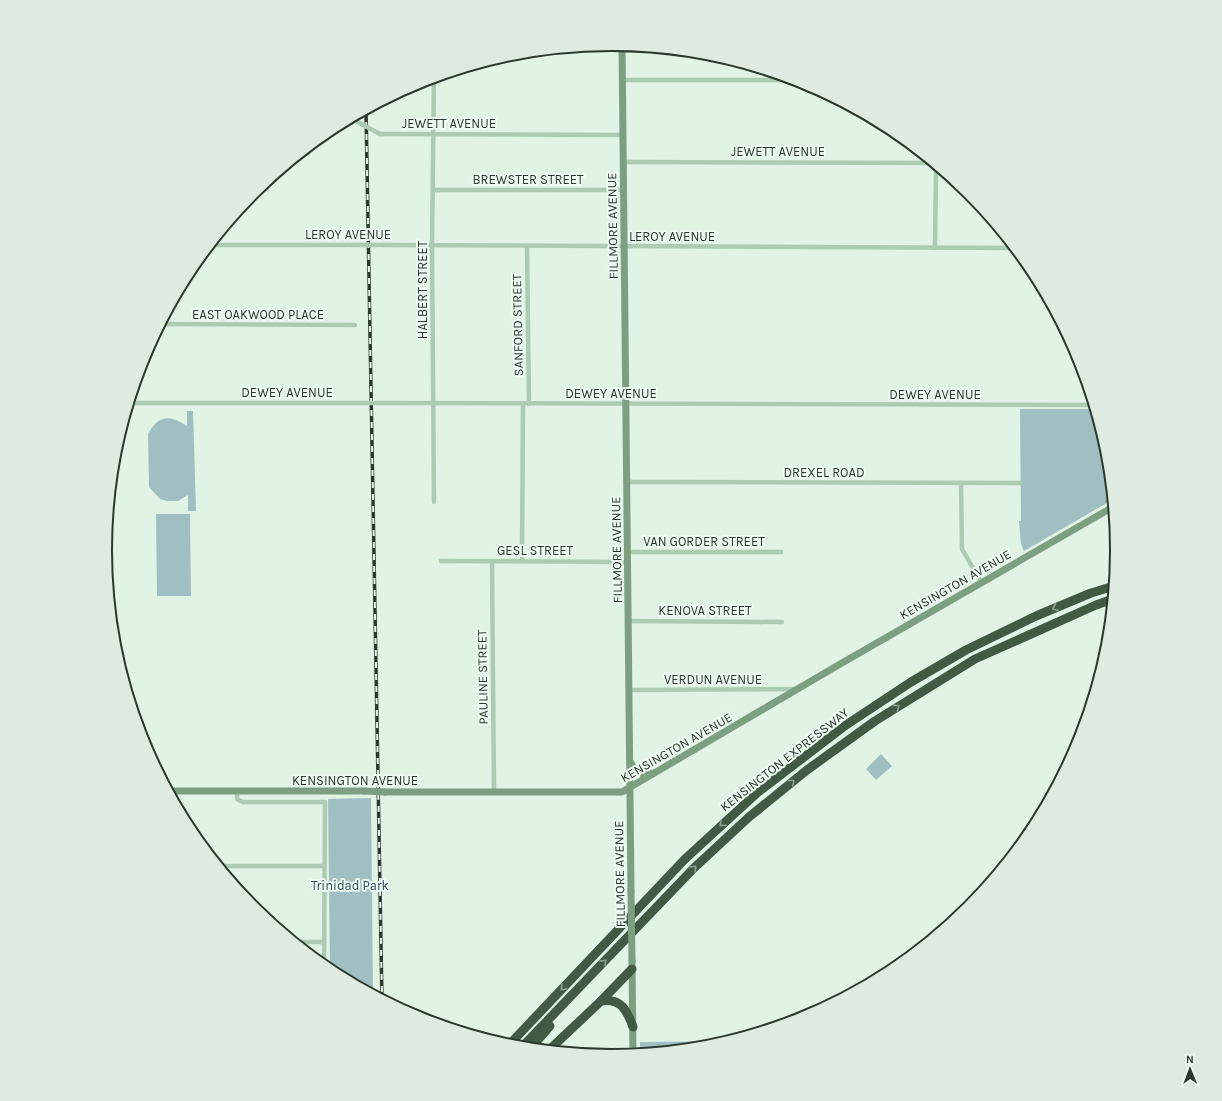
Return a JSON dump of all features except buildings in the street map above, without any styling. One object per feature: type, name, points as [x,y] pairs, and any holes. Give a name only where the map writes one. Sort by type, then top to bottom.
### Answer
[{"type":"highway","points":[[1091,593],[1109,584]]},
{"type":"highway","name":"KENSINGTON EXPRESSWAY","points":[[514,1040],[685,859],[757,793],[846,725],[911,682],[966,650],[1036,616],[1091,593],[1109,588]]},
{"type":"highway","name":"KENSINGTON EXPRESSWAY","points":[[527,1042],[694,868],[749,817],[807,770],[875,721],[975,659],[1107,601]]},
{"type":"highway","points":[[1096,605],[1107,603]]},
{"type":"highway","points":[[553,1047],[601,1001],[632,965]]},
{"type":"highway","points":[[535,1044],[563,1012],[578,991]]},
{"type":"highway","points":[[601,1001],[614,1001],[620,1005],[629,1015],[632,1027]]},
{"type":"street","name":"FILLMORE AVENUE","points":[[622,51],[633,1049]]},
{"type":"street","points":[[622,80],[777,80]]},
{"type":"street","name":"HALBERT STREET","points":[[434,84],[432,246],[434,502]]},
{"type":"street","name":"JEWETT AVENUE","points":[[356,121],[380,134],[623,135]]},
{"type":"street","name":"JEWETT AVENUE","points":[[623,162],[926,163]]},
{"type":"street","points":[[935,248],[936,172]]},
{"type":"street","name":"BREWSTER STREET","points":[[433,190],[624,190]]},
{"type":"street","name":"LEROY AVENUE","points":[[216,245],[1008,248]]},
{"type":"street","name":"SANFORD STREET","points":[[527,246],[529,404]]},
{"type":"street","name":"EAST OAKWOOD PLACE","points":[[166,324],[356,325]]},
{"type":"street","name":"DEWEY AVENUE","points":[[134,403],[1088,405]]},
{"type":"street","points":[[522,561],[523,404]]},
{"type":"street","name":"DREXEL ROAD","points":[[627,482],[1020,484]]},
{"type":"street","points":[[961,483],[962,549],[981,582]]},
{"type":"street","name":"KENSINGTON AVENUE","points":[[173,791],[494,793],[622,792],[981,582],[1108,510]]},
{"type":"street","name":"VAN GORDER STREET","points":[[628,552],[781,552]]},
{"type":"street","name":"GESL STREET","points":[[441,561],[628,562]]},
{"type":"street","name":"PAULINE STREET","points":[[492,561],[494,793]]},
{"type":"street","name":"KENOVA STREET","points":[[629,621],[782,622]]},
{"type":"street","name":"VERDUN AVENUE","points":[[629,690],[798,690]]},
{"type":"street","points":[[630,761],[634,769],[639,773],[646,775],[659,771]]},
{"type":"street","points":[[237,791],[237,799],[243,802],[325,802],[324,959]]},
{"type":"street","points":[[224,866],[324,866]]},
{"type":"street","points":[[301,942],[324,942]]},
{"type":"green space","points":[[1020,409],[1090,409],[1101,453],[1108,503],[1024,551],[1021,544],[1019,521],[1021,521]]},
{"type":"green space","points":[[187,411],[193,411],[196,511],[188,511],[188,495],[178,501],[167,501],[160,499],[149,487],[148,434],[156,423],[165,418],[170,418],[181,422],[187,426]]},
{"type":"green space","points":[[156,514],[190,514],[191,596],[157,596]]},
{"type":"green space","points":[[881,754],[892,766],[876,780],[866,769]]},
{"type":"green space","name":"Trinidad Park","points":[[371,798],[373,989],[330,964],[328,799]]},
{"type":"green space","points":[[701,1041],[676,1046],[640,1049],[640,1042]]},
{"type":"railway","points":[[366,115],[382,994]]}]
